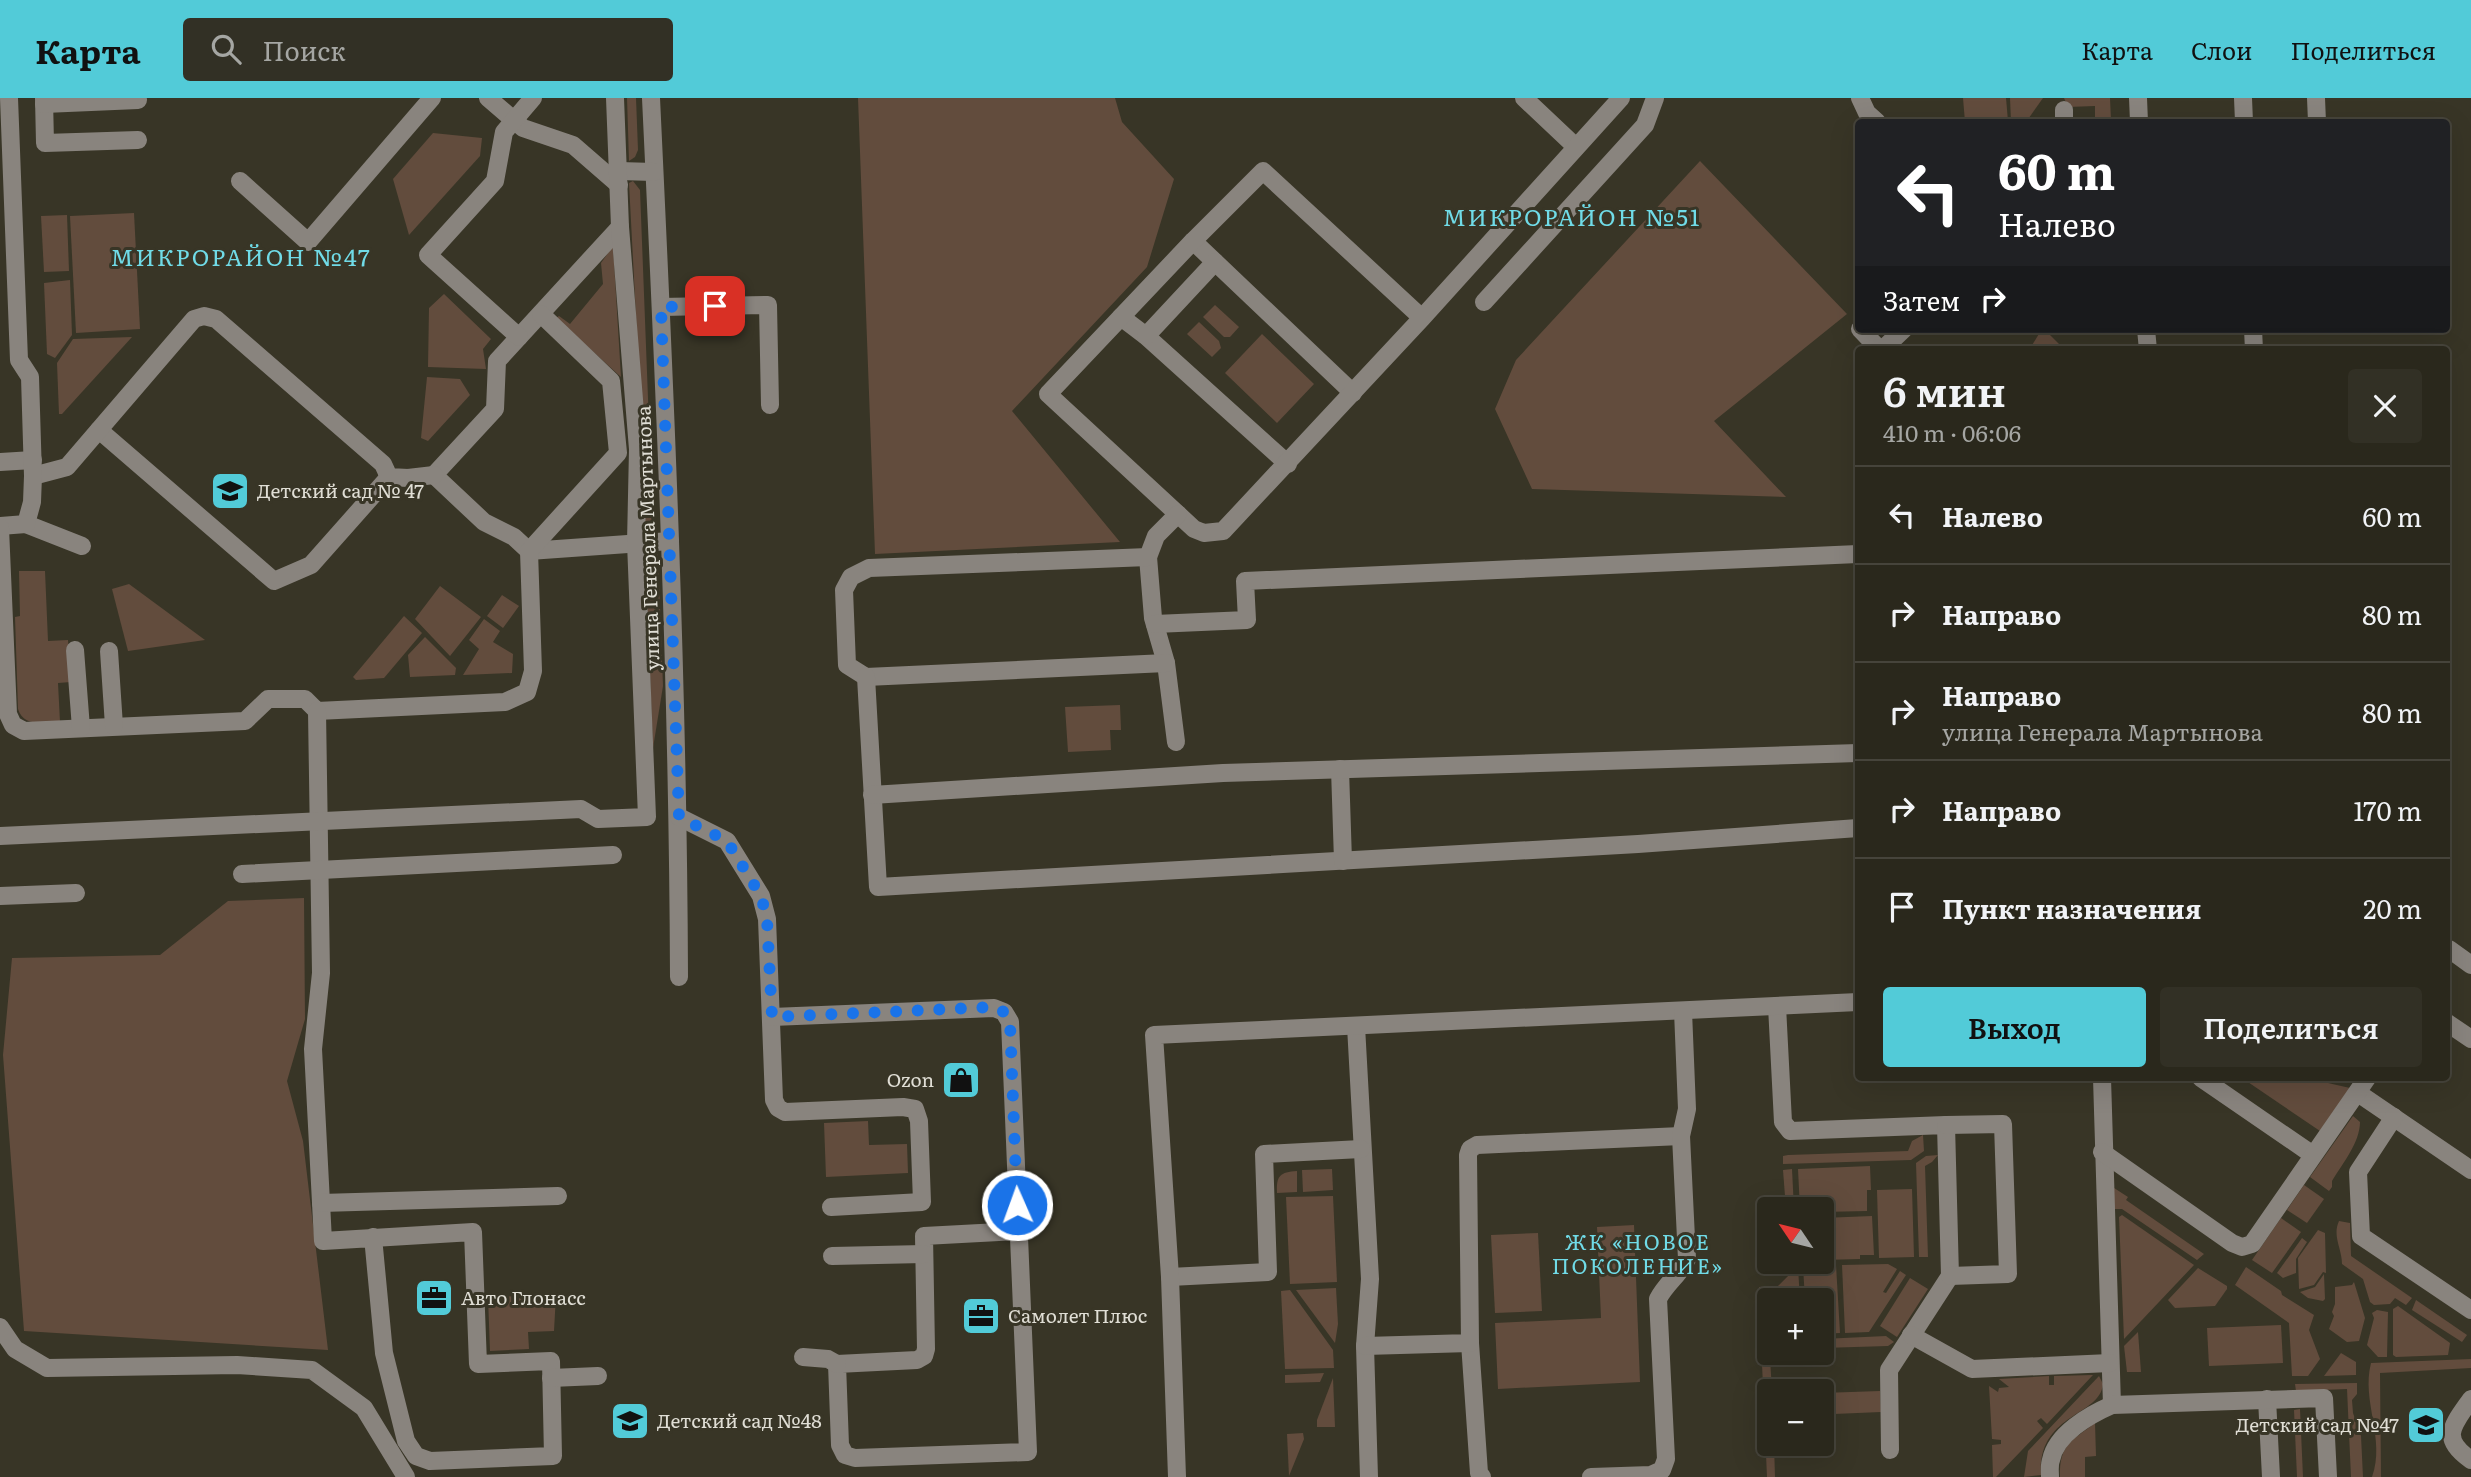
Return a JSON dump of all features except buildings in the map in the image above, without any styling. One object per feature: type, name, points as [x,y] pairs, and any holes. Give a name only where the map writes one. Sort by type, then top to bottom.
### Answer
[{"type":"street","points":[[9,98],[19,360],[30,377],[33,468],[32,502],[26,524]]},
{"type":"street","points":[[240,181],[308,242],[432,98]]},
{"type":"street","points":[[488,98],[523,128],[573,145],[619,178],[654,172]]},
{"type":"street","points":[[519,337],[428,255],[495,181],[504,132],[533,98]]},
{"type":"street","points":[[0,836],[581,809],[598,819],[647,817],[636,543],[638,449],[620,228],[615,98]]},
{"type":"street","name":"улица Генерала Мартынова","points":[[651,98],[679,817],[679,977]]},
{"type":"street","points":[[1524,98],[1576,147]]},
{"type":"street","points":[[1422,318],[1263,171],[1192,241],[1048,394],[1194,529],[1204,533],[1223,531],[1288,464],[1422,318],[1621,98]]},
{"type":"street","points":[[1485,302],[1645,125],[1655,98]]},
{"type":"street","points":[[1860,98],[1867,113],[1874,119]]},
{"type":"street","points":[[2138,98],[2139,119]]},
{"type":"street","points":[[2243,98],[2244,119]]},
{"type":"street","points":[[2316,98],[2317,119]]},
{"type":"street","points":[[138,100],[44,101],[45,143],[138,140]]},
{"type":"street","points":[[389,477],[434,475],[495,409],[497,361],[620,228]]},
{"type":"street","points":[[1192,241],[1353,393]]},
{"type":"street","points":[[1146,335],[1215,262]]},
{"type":"street","points":[[661,307],[768,305],[770,405]]},
{"type":"street","points":[[317,711],[505,702],[527,692],[533,671],[529,551],[618,453],[611,381],[541,314]]},
{"type":"street","points":[[0,462],[33,468],[67,467],[194,319],[204,316],[216,320],[383,464],[389,477]]},
{"type":"street","points":[[1121,317],[1146,335],[1288,464]]},
{"type":"street","points":[[1864,333],[1877,346]]},
{"type":"street","points":[[1885,346],[1900,333]]},
{"type":"street","points":[[615,417],[635,413]]},
{"type":"street","points":[[99,430],[274,581],[311,565],[389,477]]},
{"type":"street","points":[[434,475],[484,522],[514,537],[529,551],[670,541]]},
{"type":"street","points":[[1176,742],[1166,663],[1155,624],[1148,557],[1156,536],[1178,514]]},
{"type":"street","points":[[82,546],[26,524],[0,527],[8,714],[13,725],[24,731],[245,721],[268,699],[305,698],[317,711],[321,973],[313,1049],[323,1241],[373,1237],[473,1233],[478,1364],[551,1361],[553,1456],[453,1469],[416,1455],[406,1441],[384,1353],[373,1237]]},
{"type":"street","points":[[1155,624],[1247,620],[1245,581],[1855,554]]},
{"type":"street","points":[[1148,557],[869,568],[851,577],[844,590],[847,665],[866,677],[1166,663]]},
{"type":"street","points":[[75,650],[81,728]]},
{"type":"street","points":[[109,651],[114,726]]},
{"type":"street","points":[[866,677],[878,887],[1652,843],[1855,828]]},
{"type":"street","points":[[872,795],[1223,773],[1855,753]]},
{"type":"street","points":[[1340,769],[1343,861]]},
{"type":"street","points":[[679,817],[727,841],[761,896],[767,919],[774,1100],[778,1108],[785,1112],[903,1107],[915,1110],[919,1121],[922,1202],[831,1207]]},
{"type":"street","points":[[242,874],[613,855]]},
{"type":"street","points":[[0,896],[76,893]]},
{"type":"street","points":[[2450,951],[2471,965]]},
{"type":"street","points":[[1177,1477],[1170,1276],[1154,1035],[1855,1002]]},
{"type":"street","points":[[1777,1006],[1783,1122],[1790,1131],[2003,1124],[2008,1274],[1950,1276]]},
{"type":"street","points":[[772,1017],[994,1007],[1004,1012],[1010,1022],[1028,1452],[855,1458],[845,1455],[840,1445],[836,1364]]},
{"type":"street","points":[[1591,1477],[1651,1475],[1662,1470],[1666,1459],[1658,1299],[1666,1284],[1682,1270],[1687,1259],[1681,1136],[1687,1109],[1683,1011]]},
{"type":"street","points":[[2450,1025],[2471,1039]]},
{"type":"street","points":[[1356,1026],[1370,1279],[1365,1346],[1370,1477]]},
{"type":"street","points":[[2102,1081],[2102,1152],[2112,1405]]},
{"type":"street","points":[[2205,1081],[2314,1155]]},
{"type":"street","points":[[2102,1152],[2232,1243],[2242,1247],[2252,1244],[2363,1085],[2394,1117],[2471,1170]]},
{"type":"street","points":[[2394,1117],[2358,1172],[2361,1236],[2471,1310]]},
{"type":"street","points":[[1890,1450],[1889,1370],[1950,1276],[1946,1125]]},
{"type":"street","points":[[1482,1477],[1479,1473],[1470,1343],[1467,1205],[1468,1155],[1471,1149],[1477,1145],[1681,1136]]},
{"type":"street","points":[[1170,1276],[1268,1272],[1264,1154],[1361,1149]]},
{"type":"street","points":[[321,1203],[558,1196]]},
{"type":"street","points":[[803,1357],[828,1359],[836,1364],[917,1360],[924,1356],[924,1236],[1018,1231]]},
{"type":"street","points":[[832,1256],[924,1254]]},
{"type":"street","points":[[0,1327],[15,1349],[47,1368],[237,1365],[312,1370],[364,1408],[406,1477]]},
{"type":"street","points":[[1911,1335],[1972,1370],[2110,1363]]},
{"type":"street","points":[[1365,1346],[1470,1343]]},
{"type":"street","points":[[551,1378],[598,1376]]},
{"type":"street","points":[[2050,1477],[2050,1460],[2058,1441],[2095,1412],[2112,1405],[2324,1398],[2328,1477]]},
{"type":"street","points":[[2267,1399],[2271,1477]]},
{"type":"street","points":[[2471,1399],[2452,1426],[2451,1439],[2457,1450],[2471,1460]]},
{"type":"shaded area","points":[[627,98],[636,98],[638,150],[635,157],[629,161]]},
{"type":"shaded area","points":[[858,98],[1115,98],[1122,122],[1174,179],[1147,267],[1012,411],[1120,542],[875,554]]},
{"type":"shaded area","points":[[1963,98],[2006,98],[2008,119],[1965,119]]},
{"type":"shaded area","points":[[2010,98],[2043,98],[2028,119],[2011,119]]},
{"type":"shaded area","points":[[2064,98],[2110,98],[2111,119],[2095,119],[2095,106],[2068,107]]},
{"type":"shaded area","points":[[433,133],[482,138],[480,156],[409,235],[393,179]]},
{"type":"shaded area","points":[[1700,161],[1847,314],[1714,421],[1786,497],[1532,489],[1495,409],[1516,360]]},
{"type":"shaded area","points":[[633,181],[640,190],[653,528],[646,532],[642,530],[640,393],[629,183]]},
{"type":"shaded area","points":[[134,213],[140,329],[76,333],[70,216]]},
{"type":"shaded area","points":[[67,215],[69,271],[44,272],[41,216]]},
{"type":"shaded area","points":[[613,246],[621,377],[556,318],[559,316],[570,324],[603,284],[601,263]]},
{"type":"shaded area","points":[[70,280],[72,335],[55,358],[47,354],[44,283]]},
{"type":"shaded area","points":[[444,294],[491,339],[483,349],[486,369],[428,367],[429,308]]},
{"type":"shaded area","points":[[1215,305],[1239,327],[1230,337],[1224,337],[1203,317]]},
{"type":"shaded area","points":[[1199,322],[1219,341],[1221,348],[1212,357],[1187,334]]},
{"type":"shaded area","points":[[2040,333],[2048,333],[2061,346],[2031,346]]},
{"type":"shaded area","points":[[1262,334],[1314,384],[1277,423],[1225,373]]},
{"type":"shaded area","points":[[132,337],[62,414],[59,414],[57,363],[73,339]]},
{"type":"shaded area","points":[[427,377],[460,379],[470,395],[428,441],[421,438]]},
{"type":"shaded area","points":[[645,550],[658,555],[663,686],[653,748]]},
{"type":"shaded area","points":[[19,571],[45,571],[48,641],[68,640],[71,682],[58,683],[60,722],[30,721],[21,715],[18,709],[15,617],[20,616]]},
{"type":"shaded area","points":[[129,584],[205,640],[128,651],[112,589]]},
{"type":"shaded area","points":[[440,586],[481,617],[450,656],[415,619]]},
{"type":"shaded area","points":[[502,595],[519,606],[503,628],[487,616]]},
{"type":"shaded area","points":[[404,616],[422,633],[384,678],[356,680],[353,677]]},
{"type":"shaded area","points":[[484,619],[500,631],[493,642],[513,654],[512,673],[463,675],[479,649],[469,640]]},
{"type":"shaded area","points":[[425,637],[456,668],[455,675],[410,677],[408,655]]},
{"type":"shaded area","points":[[1120,705],[1121,730],[1110,730],[1111,750],[1068,752],[1065,707]]},
{"type":"shaded area","points":[[304,898],[305,1019],[287,1081],[303,1141],[328,1350],[24,1331],[3,1055],[12,958],[160,955],[228,901]]},
{"type":"shaded area","points":[[2246,1081],[2319,1081],[2350,1088],[2320,1131]]},
{"type":"shaded area","points":[[2353,1116],[2360,1122],[2357,1137],[2329,1191],[2310,1177]]},
{"type":"shaded area","points":[[868,1121],[869,1145],[907,1144],[908,1173],[826,1177],[824,1123]]},
{"type":"shaded area","points":[[1923,1135],[1924,1151],[1911,1160],[1783,1164],[1783,1156],[1788,1155],[1908,1151],[1912,1141]]},
{"type":"shaded area","points":[[1938,1155],[1925,1166],[1928,1257],[1919,1257],[1916,1163],[1926,1156]]},
{"type":"shaded area","points":[[1870,1166],[1871,1190],[1867,1190],[1867,1211],[1834,1212],[1834,1197],[1799,1197],[1798,1169]]},
{"type":"shaded area","points":[[1332,1169],[1333,1190],[1303,1192],[1302,1170]]},
{"type":"shaded area","points":[[1792,1169],[1793,1197],[1785,1197],[1783,1170]]},
{"type":"shaded area","points":[[1297,1171],[1297,1192],[1277,1193],[1280,1176]]},
{"type":"shaded area","points":[[2304,1185],[2324,1199],[2307,1223],[2287,1210]]},
{"type":"shaded area","points":[[2111,1186],[2128,1197],[2126,1200],[2204,1254],[2197,1260],[2122,1209],[2113,1209]]},
{"type":"shaded area","points":[[1912,1189],[1914,1257],[1879,1258],[1877,1190]]},
{"type":"shaded area","points":[[1333,1196],[1337,1282],[1290,1284],[1286,1197]]},
{"type":"shaded area","points":[[2122,1215],[2194,1265],[2124,1339],[2119,1217]]},
{"type":"shaded area","points":[[1872,1216],[1874,1255],[1860,1255],[1860,1259],[1834,1260],[1834,1218]]},
{"type":"shaded area","points":[[2281,1218],[2301,1232],[2272,1273],[2252,1260]]},
{"type":"shaded area","points":[[2339,1221],[2350,1223],[2351,1256],[2412,1298],[2406,1305],[2395,1298],[2390,1304],[2374,1305],[2370,1302],[2363,1279],[2342,1264],[2337,1237]]},
{"type":"shaded area","points":[[1634,1225],[1640,1382],[1498,1389],[1495,1323],[1601,1318],[1597,1227]]},
{"type":"shaded area","points":[[2318,1230],[2325,1233],[2326,1273],[2323,1272],[2314,1285],[2299,1289],[2298,1258]]},
{"type":"shaded area","points":[[1538,1233],[1542,1311],[1495,1313],[1491,1235]]},
{"type":"shaded area","points":[[2302,1238],[2307,1242],[2296,1259],[2296,1273],[2283,1278],[2277,1273]]},
{"type":"shaded area","points":[[1888,1264],[1897,1269],[1883,1292],[1886,1293],[1900,1271],[1906,1275],[1869,1332],[1845,1333],[1842,1265]]},
{"type":"shaded area","points":[[1834,1265],[1840,1333],[1834,1333],[1834,1288],[1804,1288],[1803,1274],[1834,1274]]},
{"type":"shaded area","points":[[2246,1267],[2281,1291],[2282,1295],[2314,1315],[2309,1330],[2320,1359],[2308,1376],[2292,1376],[2289,1323],[2235,1285]]},
{"type":"shaded area","points":[[2198,1268],[2227,1286],[2227,1289],[2215,1306],[2175,1308],[2168,1300]]},
{"type":"shaded area","points":[[1798,1274],[1799,1288],[1759,1288],[1778,1286],[1789,1275]]},
{"type":"shaded area","points":[[2324,1274],[2323,1301],[2308,1298],[2300,1292],[2315,1287]]},
{"type":"shaded area","points":[[1910,1278],[1928,1289],[1897,1337],[1880,1326]]},
{"type":"shaded area","points":[[2354,1282],[2365,1318],[2359,1341],[2347,1342],[2329,1329],[2334,1316],[2332,1312],[2335,1287],[2352,1285]]},
{"type":"shaded area","points":[[1336,1288],[1338,1324],[1335,1343],[1296,1290]]},
{"type":"shaded area","points":[[1290,1290],[1333,1350],[1334,1368],[1285,1369],[1281,1291]]},
{"type":"shaded area","points":[[556,1295],[554,1331],[528,1332],[529,1349],[490,1351],[488,1297]]},
{"type":"shaded area","points":[[2416,1300],[2467,1335],[2462,1342],[2412,1310]]},
{"type":"shaded area","points":[[2398,1306],[2450,1343],[2448,1355],[2393,1355],[2393,1309]]},
{"type":"shaded area","points":[[2377,1310],[2388,1312],[2387,1357],[2378,1357],[2367,1345],[2374,1318],[2372,1313]]},
{"type":"shaded area","points":[[2281,1325],[2283,1363],[2209,1366],[2207,1328]]},
{"type":"shaded area","points":[[2138,1332],[2141,1372],[2127,1372],[2124,1346]]},
{"type":"shaded area","points":[[1886,1336],[1894,1342],[1888,1346],[1834,1348],[1834,1338]]},
{"type":"shaded area","points":[[2341,1353],[2356,1362],[2356,1375],[2324,1376]]},
{"type":"shaded area","points":[[2471,1359],[2471,1368],[2380,1373],[2381,1477],[2372,1477],[2376,1448],[2369,1392],[2371,1363]]},
{"type":"shaded area","points":[[1762,1365],[1770,1365],[1771,1379],[1763,1379]]},
{"type":"shaded area","points":[[1324,1373],[1320,1382],[1285,1383],[1285,1375]]},
{"type":"shaded area","points":[[2093,1375],[2047,1424],[2041,1418],[2037,1421],[2043,1428],[1993,1477],[1992,1445],[2001,1444],[2001,1440],[1992,1439],[1989,1386],[1998,1392],[1999,1388],[2009,1387],[1999,1379],[2049,1376],[2049,1385],[2054,1385],[2054,1376]]},
{"type":"shaded area","points":[[2099,1376],[2103,1384],[2099,1395],[2058,1428],[2049,1439],[2042,1455],[2041,1475],[2024,1477],[2028,1451]]},
{"type":"shaded area","points":[[1333,1378],[1335,1427],[1317,1427],[1317,1420]]},
{"type":"shaded area","points":[[2357,1383],[2357,1394],[2352,1400],[2353,1413],[2361,1436],[2363,1477],[2351,1477],[2347,1389],[2296,1391],[2295,1384]]},
{"type":"shaded area","points":[[1880,1391],[1881,1412],[1834,1414],[1834,1393]]},
{"type":"shaded area","points":[[2300,1409],[2303,1477],[2297,1477],[2294,1410]]},
{"type":"shaded area","points":[[2095,1423],[2096,1456],[2085,1457],[2085,1477],[2060,1477],[2062,1457],[2068,1444]]},
{"type":"shaded area","points":[[1303,1433],[1304,1439],[1289,1476],[1287,1434]]},
{"type":"shaded area","points":[[1766,1456],[1774,1456],[1775,1477],[1767,1477]]},
{"type":"place","name":"Детский сад № 47","points":[[230,491]]},
{"type":"place","name":"Ozon","points":[[961,1080]]},
{"type":"place","name":"Авто Глонасс","points":[[434,1298]]},
{"type":"place","name":"Самолет Плюс","points":[[981,1316]]},
{"type":"place","name":"Детский сад №48","points":[[630,1421]]},
{"type":"place","name":"Детский сад №47","points":[[2426,1425]]},
{"type":"district","name":"МИКРОРАЙОН №51","points":[[1572,218]]},
{"type":"district","name":"МИКРОРАЙОН №47","points":[[241,258]]},
{"type":"district","name":"ЖК «НОВОЕ ПОКОЛЕНИЕ»","points":[[1638,1255]]},
{"type":"route","points":[[715,306],[661,307],[679,817],[727,841],[761,896],[767,919],[772,1017],[994,1007],[1004,1012],[1010,1022],[1017,1205]]}]
